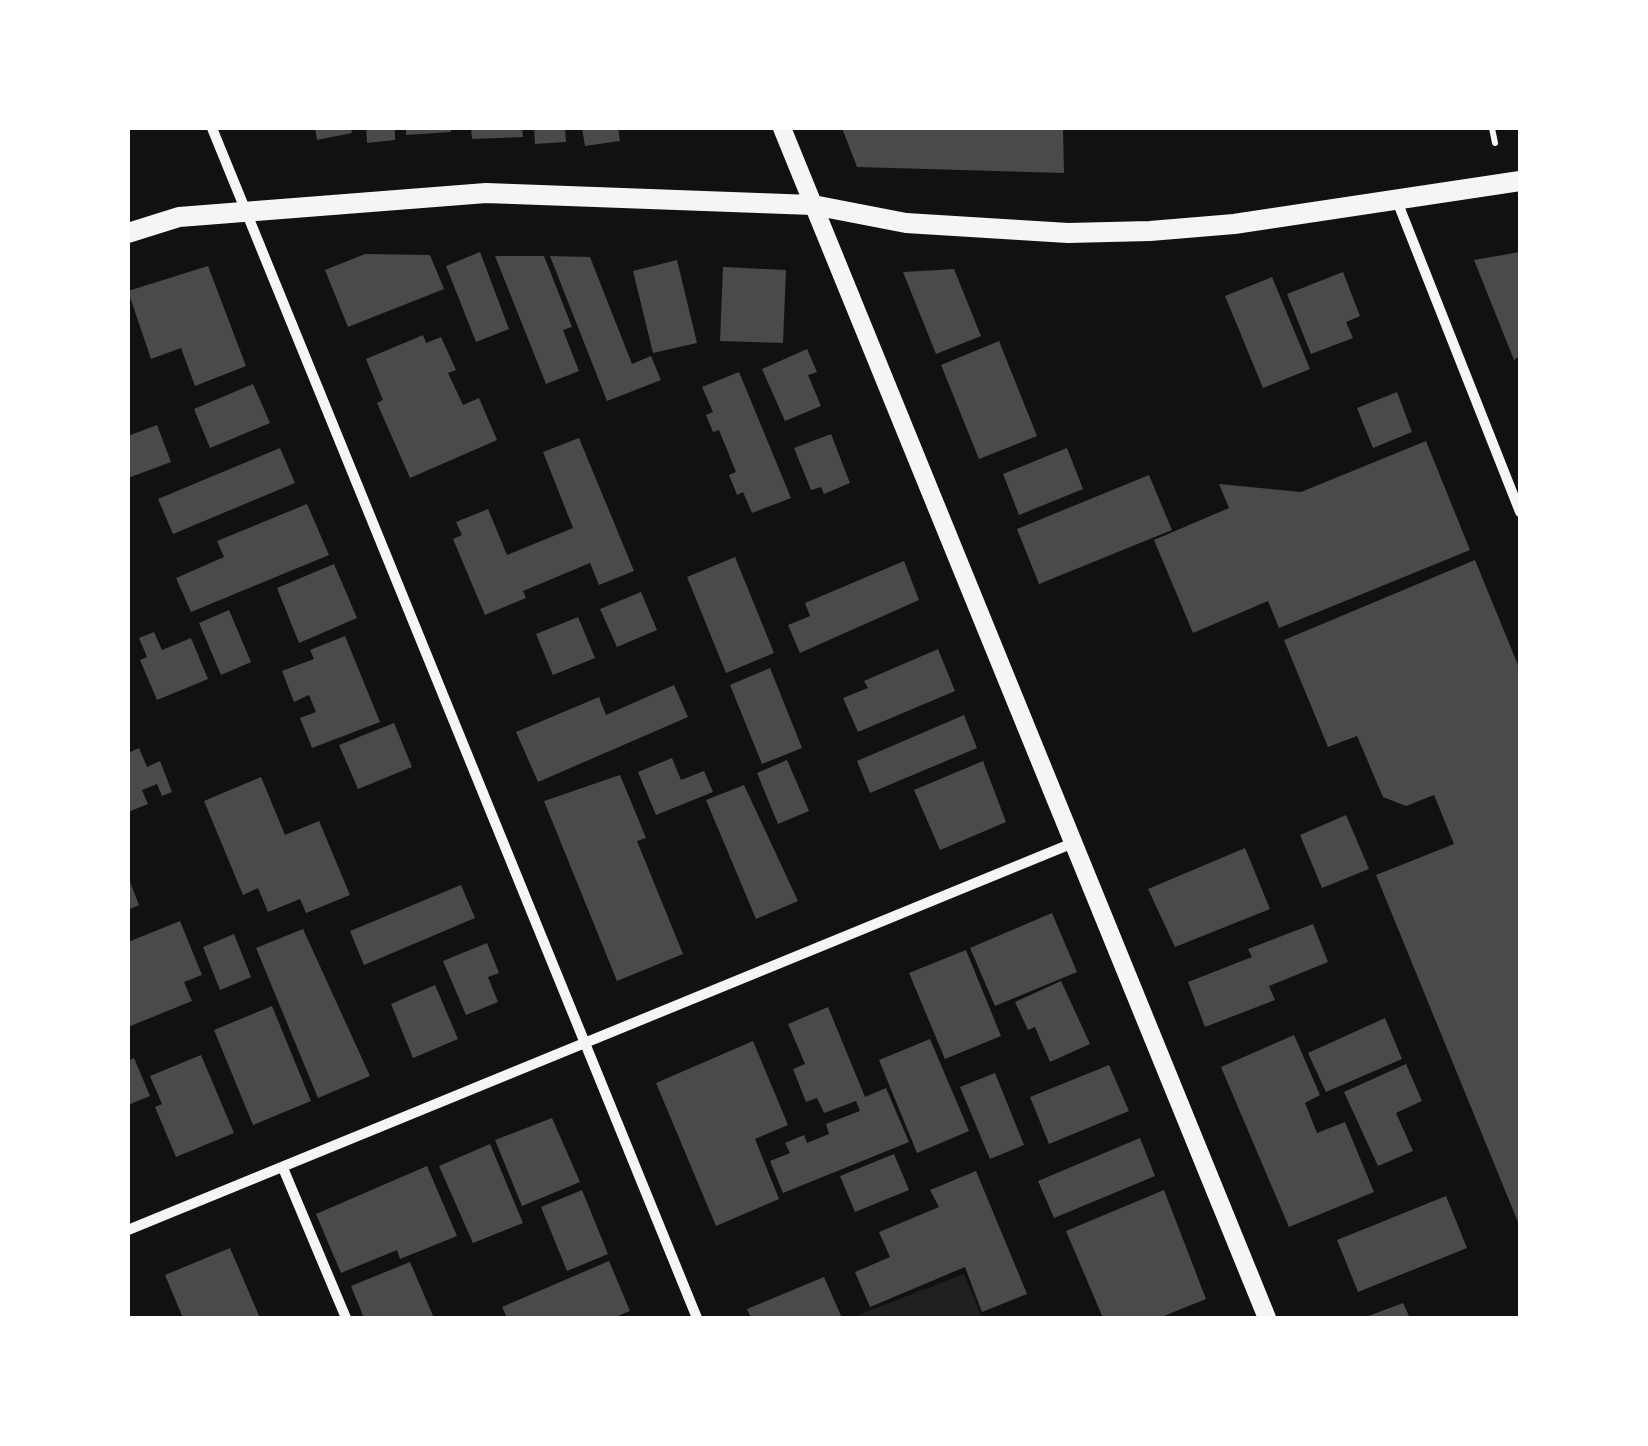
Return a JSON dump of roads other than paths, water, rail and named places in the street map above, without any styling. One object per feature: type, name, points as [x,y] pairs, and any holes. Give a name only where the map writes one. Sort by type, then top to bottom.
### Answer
[{"type":"main road","points":[[128,233],[179,217],[486,194],[813,205],[906,223],[1068,233],[1234,224],[1520,182]]},
{"type":"street","points":[[212,128],[697,1318]]},
{"type":"street","points":[[782,128],[1267,1318]]},
{"type":"street","points":[[1397,201],[1520,512]]},
{"type":"street","points":[[128,1230],[1074,843]]},
{"type":"street","points":[[283,1168],[346,1318]]}]
